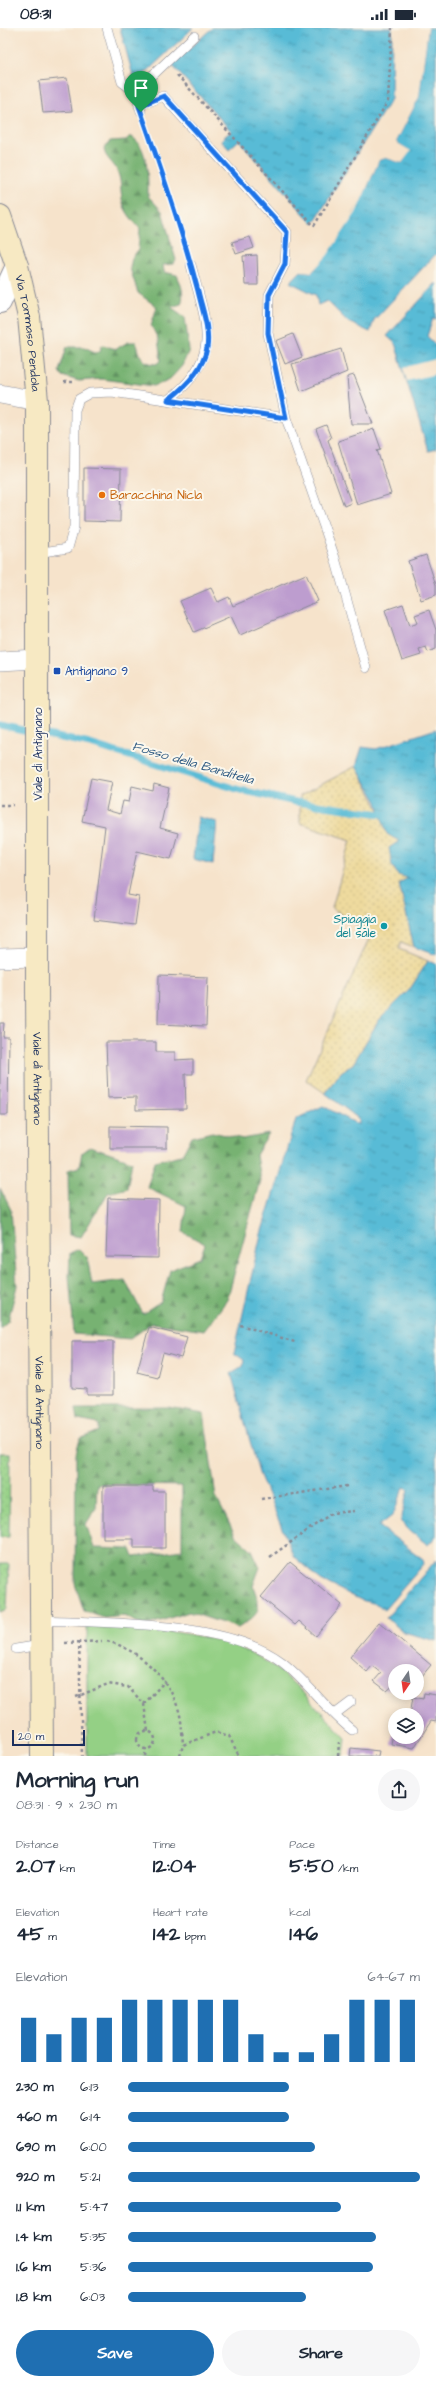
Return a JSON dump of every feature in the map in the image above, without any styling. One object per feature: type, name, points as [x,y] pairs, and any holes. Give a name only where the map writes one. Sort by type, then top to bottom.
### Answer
[{"type":"main road","name":"Via Tommaso Pendola","points":[[0,216],[17,266],[32,333],[38,401]]},
{"type":"main road","name":"Viale di Antignano","points":[[38,401],[37,991],[41,1403],[40,1620],[42,1756]]},
{"type":"street","name":"Via Tommaso Pendola","points":[[0,302],[17,266]]},
{"type":"street","points":[[0,394],[38,401]]},
{"type":"street","points":[[0,661],[37,659]]},
{"type":"street","points":[[0,958],[38,958]]},
{"type":"lane","points":[[107,28],[122,82],[135,92],[140,109],[164,96],[287,232],[285,264],[269,295],[268,333],[286,418],[335,558],[366,668]]},
{"type":"lane","points":[[135,92],[194,36]]},
{"type":"lane","points":[[168,400],[185,387],[201,365],[207,348],[207,328],[191,266]]},
{"type":"lane","points":[[37,553],[68,548],[74,527],[75,410],[79,399],[90,393],[112,392],[286,418]]},
{"type":"lane","points":[[40,1620],[205,1632],[243,1642],[281,1661],[314,1690],[335,1714],[352,1730]]},
{"type":"lane","points":[[16,1649],[41,1645]]},
{"type":"lane","points":[[335,1714],[351,1702]]},
{"type":"path","points":[[176,74],[314,226],[388,101],[392,28]]},
{"type":"path","points":[[140,109],[191,266]]},
{"type":"path","points":[[64,382],[70,382]]},
{"type":"path","points":[[240,1325],[295,1342]]},
{"type":"path","points":[[262,1499],[347,1486]]},
{"type":"path","points":[[270,1557],[332,1513],[354,1511]]},
{"type":"path","points":[[71,1622],[79,1642],[82,1756]]},
{"type":"path","points":[[41,1645],[108,1641],[138,1655],[172,1691],[179,1710],[183,1745],[180,1756]]},
{"type":"path","points":[[144,1704],[164,1681]]},
{"type":"path","points":[[76,1697],[108,1684],[128,1687],[144,1704],[148,1731],[152,1733],[155,1740],[150,1747],[146,1748],[139,1746],[137,1739],[141,1733],[148,1731]]},
{"type":"path","points":[[183,1745],[216,1732],[229,1736],[239,1756]]},
{"type":"path","points":[[145,1756],[146,1748]]},
{"type":"green space","points":[[130,136],[136,140],[144,154],[147,172],[148,196],[162,211],[176,260],[173,264],[163,265],[164,272],[177,275],[181,285],[183,297],[181,304],[171,307],[185,317],[189,350],[182,366],[170,379],[154,386],[101,379],[79,381],[62,376],[59,371],[67,347],[84,347],[95,352],[100,351],[102,345],[116,349],[128,342],[136,342],[140,355],[144,360],[157,364],[161,361],[158,339],[151,325],[157,307],[138,293],[130,268],[132,258],[138,250],[140,229],[124,207],[117,170],[106,156],[104,149],[110,141],[126,140]]},
{"type":"green space","points":[[212,1132],[243,1139],[269,1134],[256,1155],[260,1180],[227,1300],[204,1331],[152,1323],[130,1339],[74,1334],[69,1276],[70,1253],[79,1249],[87,1257],[92,1284],[125,1280],[143,1314],[161,1302],[170,1270],[200,1258],[205,1244],[183,1232],[186,1206],[147,1187],[155,1161],[182,1155],[192,1137]]},
{"type":"green space","points":[[90,1147],[132,1161],[127,1188],[108,1193],[81,1237],[69,1235],[68,1170],[79,1167],[82,1153]]},
{"type":"green space","points":[[0,1188],[11,1210],[17,1286],[8,1321],[0,1328]]},
{"type":"green space","points":[[76,1408],[169,1408],[204,1414],[216,1497],[235,1535],[252,1550],[260,1567],[253,1586],[258,1601],[258,1611],[251,1619],[238,1628],[189,1612],[144,1626],[125,1616],[104,1618],[84,1611],[75,1584],[76,1454],[80,1439],[99,1431],[99,1424],[78,1420]],"holes":[[[97,1484],[182,1486],[182,1550],[134,1557],[131,1549],[94,1548],[86,1524],[96,1508]]]},
{"type":"green space","points":[[0,1453],[10,1453],[9,1537],[0,1537]]},
{"type":"green space","points":[[0,1564],[9,1564],[7,1609],[0,1612]]},
{"type":"green space","points":[[87,1625],[136,1628],[188,1634],[213,1639],[237,1647],[259,1657],[279,1671],[296,1686],[346,1738],[344,1756],[87,1756]]},
{"type":"sand","name":"Spiaggia del sale","points":[[356,766],[381,814],[399,841],[409,878],[399,883],[414,947],[401,942],[399,949],[428,961],[410,989],[379,1020],[353,1064],[341,1072],[325,1093],[306,1080],[371,934],[332,908],[351,840],[300,823],[300,796]]},
{"type":"water","points":[[120,28],[193,28],[135,83]]},
{"type":"water","points":[[212,28],[392,28],[391,99],[313,224],[239,140],[229,149],[221,140],[231,131],[172,65]]},
{"type":"water","points":[[428,28],[436,28],[436,254],[374,320],[370,332],[348,322],[327,301],[318,305],[316,295],[290,282],[301,271],[312,272],[333,246],[358,205],[379,160],[386,158],[402,163],[410,151],[396,142],[419,97]]},
{"type":"water","points":[[436,283],[436,319],[433,319],[427,336],[436,345],[436,449],[428,451],[395,343],[387,336]]},
{"type":"water","points":[[436,729],[436,955],[414,947],[399,883],[408,878],[398,875],[392,865],[389,848],[399,841],[387,834],[377,802],[356,766],[362,747],[376,749]]},
{"type":"water","points":[[198,817],[217,822],[213,864],[193,859]]},
{"type":"water","points":[[428,961],[436,964],[436,1536],[428,1545],[406,1528],[401,1520],[409,1489],[404,1487],[393,1515],[379,1526],[423,1559],[424,1564],[384,1610],[377,1604],[361,1600],[321,1580],[294,1557],[259,1473],[231,1373],[243,1366],[244,1360],[234,1353],[261,1234],[296,1119],[323,1106],[359,1125],[359,1119],[325,1093],[341,1072],[353,1064],[379,1020],[410,989]]},
{"type":"water","points":[[436,1560],[436,1641],[404,1632],[386,1618]]},
{"type":"pier","points":[[426,28],[428,28],[419,97],[396,142],[411,151],[402,163],[386,158],[379,160],[356,213],[327,256],[312,272],[301,271],[302,269],[311,270],[325,255],[354,212],[378,159],[386,156],[402,161],[408,151],[394,142],[417,96]]},
{"type":"pier","points":[[436,359],[436,374],[407,381],[403,368]]},
{"type":"building","points":[[67,78],[72,111],[43,113],[39,81]]},
{"type":"building","points":[[250,237],[254,248],[236,254],[232,242]]},
{"type":"building","points":[[257,255],[258,285],[245,285],[243,256]]},
{"type":"building","points":[[293,334],[302,357],[285,364],[276,341]]},
{"type":"building","points":[[341,349],[347,372],[301,391],[292,364]]},
{"type":"building","points":[[354,375],[373,424],[351,424],[347,377]]},
{"type":"building","points":[[326,425],[331,438],[328,440],[351,503],[344,506],[316,429]]},
{"type":"building","points":[[374,429],[381,449],[377,450],[391,494],[357,505],[338,441]]},
{"type":"building","name":"Baracchina Nicla","points":[[84,468],[121,469],[120,522],[84,521]]},
{"type":"building","points":[[426,555],[436,585],[436,595],[421,600],[408,561]]},
{"type":"building","points":[[306,574],[318,601],[240,635],[231,616],[194,632],[180,601],[211,588],[218,602],[229,597],[233,606]]},
{"type":"building","points":[[403,604],[410,625],[418,622],[415,615],[429,610],[436,630],[436,649],[428,652],[426,647],[419,649],[421,655],[402,661],[385,610]]},
{"type":"building","points":[[91,778],[112,782],[106,810],[120,814],[123,801],[129,802],[132,786],[153,791],[154,784],[169,788],[160,828],[178,833],[171,859],[137,851],[128,895],[139,897],[135,925],[94,920],[105,826],[82,821]]},
{"type":"building","points":[[159,975],[208,977],[206,1026],[158,1024]]},
{"type":"building","points":[[0,1023],[4,1023],[3,1037],[9,1037],[8,1115],[0,1115]]},
{"type":"building","points":[[106,1042],[156,1042],[156,1052],[175,1052],[175,1060],[193,1059],[193,1074],[185,1074],[186,1109],[136,1110],[136,1097],[108,1098]]},
{"type":"building","points":[[110,1126],[167,1127],[167,1148],[110,1148]]},
{"type":"building","points":[[108,1198],[159,1200],[158,1258],[106,1257]]},
{"type":"building","points":[[149,1327],[187,1337],[181,1358],[163,1353],[157,1377],[137,1372]]},
{"type":"building","points":[[72,1341],[113,1341],[113,1395],[87,1395],[87,1389],[72,1388]]},
{"type":"building","points":[[103,1486],[153,1486],[153,1491],[165,1491],[165,1548],[134,1548],[134,1539],[103,1539]]},
{"type":"building","points":[[290,1562],[342,1605],[316,1636],[299,1621],[295,1625],[261,1597]]},
{"type":"building","points":[[379,1622],[431,1665],[424,1674],[424,1664],[388,1664],[387,1691],[374,1681],[381,1673],[372,1666],[367,1672],[350,1657]]},
{"type":"building","points":[[424,1693],[436,1695],[436,1722],[431,1721],[424,1732],[424,1708],[411,1708],[412,1700],[424,1700]]},
{"type":"building","points":[[391,1744],[417,1744],[414,1748]]},
{"type":"building","points":[[351,1748],[379,1751],[378,1756],[350,1756]]},
{"type":"waterway","name":"Fosso della Banditella","points":[[0,725],[90,744],[240,790],[296,802],[381,814]]},
{"type":"place","name":"Baracchina Nicla","points":[[102,495]]},
{"type":"place","name":"Antignano 9","points":[[57,671]]},
{"type":"place","name":"Spiaggia del sale","points":[[384,926]]},
{"type":"route","points":[[164,96],[287,232],[285,264],[269,295],[268,333],[286,418],[168,400],[185,387],[201,365],[207,348],[207,328],[191,266],[141,112],[139,106],[164,96]]}]
